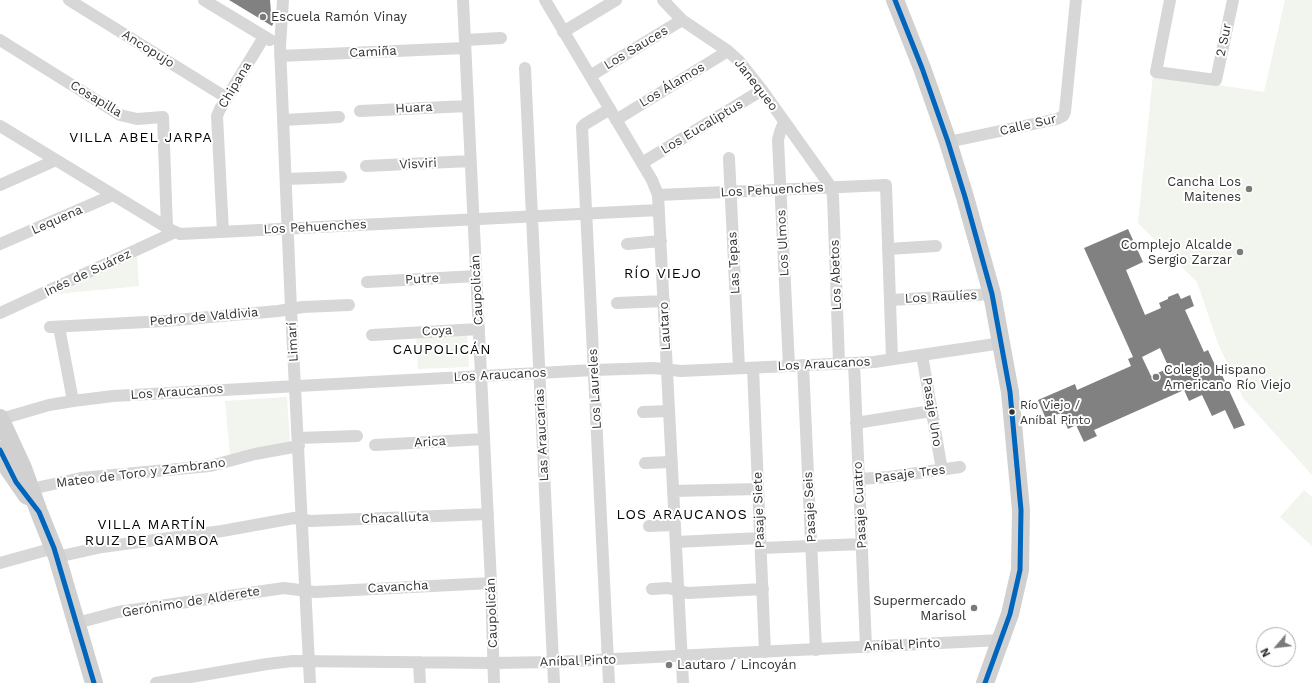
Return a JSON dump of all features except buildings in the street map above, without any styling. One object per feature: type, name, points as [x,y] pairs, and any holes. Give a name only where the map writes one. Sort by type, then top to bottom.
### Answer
[{"type":"main road","points":[[895,0],[922,68],[948,142],[967,203],[992,294],[1010,392],[1015,432],[1021,516],[1020,570],[1010,614],[985,683]]},
{"type":"main road","points":[[0,419],[23,468],[56,552],[94,683]]},
{"type":"main road","points":[[0,450],[16,482],[39,512]]},
{"type":"street","name":"Ancopujo","points":[[69,0],[227,98]]},
{"type":"street","points":[[204,0],[264,36],[280,51]]},
{"type":"street","name":"Limarí","points":[[283,0],[280,51],[291,309],[310,683]]},
{"type":"street","name":"Caupolicán","points":[[463,0],[488,514],[494,683]]},
{"type":"street","name":"Lautaro","points":[[544,0],[652,180],[658,195],[660,210],[683,683]]},
{"type":"street","points":[[563,32],[616,0]]},
{"type":"street","name":"Janequeo","points":[[664,0],[682,20],[728,51],[739,61],[762,90],[831,187]]},
{"type":"street","name":"Calle Sur","points":[[948,142],[1057,119],[1063,116],[1065,112],[1076,0]]},
{"type":"street","name":"2 Sur","points":[[1170,0],[1156,72],[1216,80],[1233,0]]},
{"type":"street","name":"Los Sauces","points":[[590,76],[682,20]]},
{"type":"street","name":"Chipana","points":[[222,232],[217,121],[220,109],[264,36]]},
{"type":"street","points":[[465,44],[501,38]]},
{"type":"street","name":"Cosapilla","points":[[0,40],[120,115],[137,120],[163,117],[171,230]]},
{"type":"street","name":"Camiña","points":[[280,51],[465,44]]},
{"type":"street","name":"Los Álamos","points":[[613,114],[728,51]]},
{"type":"street","name":"Las Araucarias","points":[[525,68],[554,683]]},
{"type":"street","name":"Los Eucaliptus","points":[[642,163],[762,90]]},
{"type":"street","name":"Huara","points":[[360,111],[468,106]]},
{"type":"street","name":"Los Laureles","points":[[609,683],[582,127],[585,124],[613,114]]},
{"type":"street","points":[[283,120],[339,117]]},
{"type":"street","name":"Los Ulmos","points":[[784,122],[778,136],[789,366]]},
{"type":"street","name":"Los Pehuenches","points":[[0,126],[171,230],[186,234],[660,210]]},
{"type":"street","name":"Las Tepas","points":[[729,158],[739,368]]},
{"type":"street","points":[[0,185],[56,160]]},
{"type":"street","name":"Visviri","points":[[366,166],[470,161]]},
{"type":"street","points":[[286,179],[341,177]]},
{"type":"street","name":"Los Pehuenches","points":[[658,195],[886,185],[888,249]]},
{"type":"street","name":"Los Abetos","points":[[831,187],[833,204],[839,363]]},
{"type":"street","name":"Lequena","points":[[0,244],[113,195]]},
{"type":"street","name":"Inés de Suárez","points":[[0,313],[171,230]]},
{"type":"street","points":[[627,244],[661,241]]},
{"type":"street","points":[[892,359],[888,249],[936,246]]},
{"type":"street","name":"Putre","points":[[367,282],[476,276]]},
{"type":"street","name":"Los Raulíes","points":[[891,300],[992,294]]},
{"type":"street","points":[[617,303],[664,301]]},
{"type":"street","name":"Pedro de Valdivia","points":[[72,401],[54,327],[165,321],[278,311],[303,307],[349,305]]},
{"type":"street","name":"Coya","points":[[372,335],[478,329]]},
{"type":"street","name":"Los Araucanos","points":[[0,419],[49,405],[113,396],[594,370],[654,368],[681,371],[854,363],[1002,343]]},
{"type":"street","name":"Pasaje Uno","points":[[922,355],[942,470]]},
{"type":"street","name":"Pasaje Cuatro","points":[[854,363],[866,647]]},
{"type":"street","name":"Pasaje Seis","points":[[803,365],[816,650]]},
{"type":"street","name":"Pasaje Siete","points":[[753,368],[765,652]]},
{"type":"street","points":[[643,412],[670,411]]},
{"type":"street","points":[[856,423],[931,411]]},
{"type":"street","name":"Mateo de Toro y Zambrano","points":[[31,489],[80,478],[210,466],[298,442],[357,436]]},
{"type":"street","name":"Arica","points":[[375,445],[484,439]]},
{"type":"street","points":[[645,463],[672,462]]},
{"type":"street","name":"Pasaje Tres","points":[[859,479],[889,477],[960,467]]},
{"type":"street","points":[[674,491],[758,489]]},
{"type":"street","name":"Chacalluta","points":[[0,563],[56,552],[222,531],[294,518],[310,521],[488,514]]},
{"type":"street","points":[[649,526],[675,525]]},
{"type":"street","points":[[676,542],[760,543],[811,546],[862,544]]},
{"type":"street","name":"Cavancha","points":[[305,590],[315,592],[491,583]]},
{"type":"street","name":"Gerónimo de Alderete","points":[[77,623],[118,612],[157,606],[284,588],[305,590]]},
{"type":"street","points":[[652,589],[668,588],[688,593],[762,589]]},
{"type":"street","name":"Aníbal Pinto","points":[[156,683],[279,662],[553,662],[1001,640]]},
{"type":"street","points":[[419,662],[420,683]]},
{"type":"shaded area","name":"Complejo Alcalde Sergio Zarzar","points":[[1285,0],[1312,0],[1312,475],[1243,398],[1217,341],[1197,282],[1138,223],[1153,75],[1264,92]]},
{"type":"shaded area","points":[[137,256],[139,286],[57,294]]},
{"type":"shaded area","points":[[467,332],[469,367],[418,369],[416,335]]},
{"type":"shaded area","points":[[287,397],[290,443],[230,456],[225,401]]},
{"type":"shaded area","points":[[1304,490],[1312,497],[1312,546],[1280,517]]},
{"type":"transit line","points":[[895,0],[922,68],[948,142],[965,197],[992,294],[1010,392],[1021,510],[1020,570],[1010,614],[985,683]]},
{"type":"transit line","points":[[0,450],[16,482],[39,512],[54,548],[94,683]]},
{"type":"place","name":"Escuela Ramón Vinay","points":[[263,17]]},
{"type":"place","name":"Cancha Los Maitenes","points":[[1249,189]]},
{"type":"place","name":"Complejo Alcalde Sergio Zarzar","points":[[1240,252]]},
{"type":"place","name":"Colegio Hispano Americano Río Viejo","points":[[1156,377]]},
{"type":"place","name":"Río Viejo / Aníbal Pinto","points":[[1012,412]]},
{"type":"place","name":"Supermercado Marisol","points":[[974,608]]},
{"type":"place","name":"Lautaro / Lincoyán","points":[[669,665]]},
{"type":"district","name":"VILLA ABEL JARPA","points":[[141,138]]},
{"type":"district","name":"RÍO VIEJO","points":[[663,274]]},
{"type":"district","name":"CAUPOLICÁN","points":[[442,350]]},
{"type":"district","name":"LOS ARAUCANOS","points":[[682,515]]},
{"type":"district","name":"VILLA MARTÍN RUIZ DE GAMBOA","points":[[152,534]]}]
